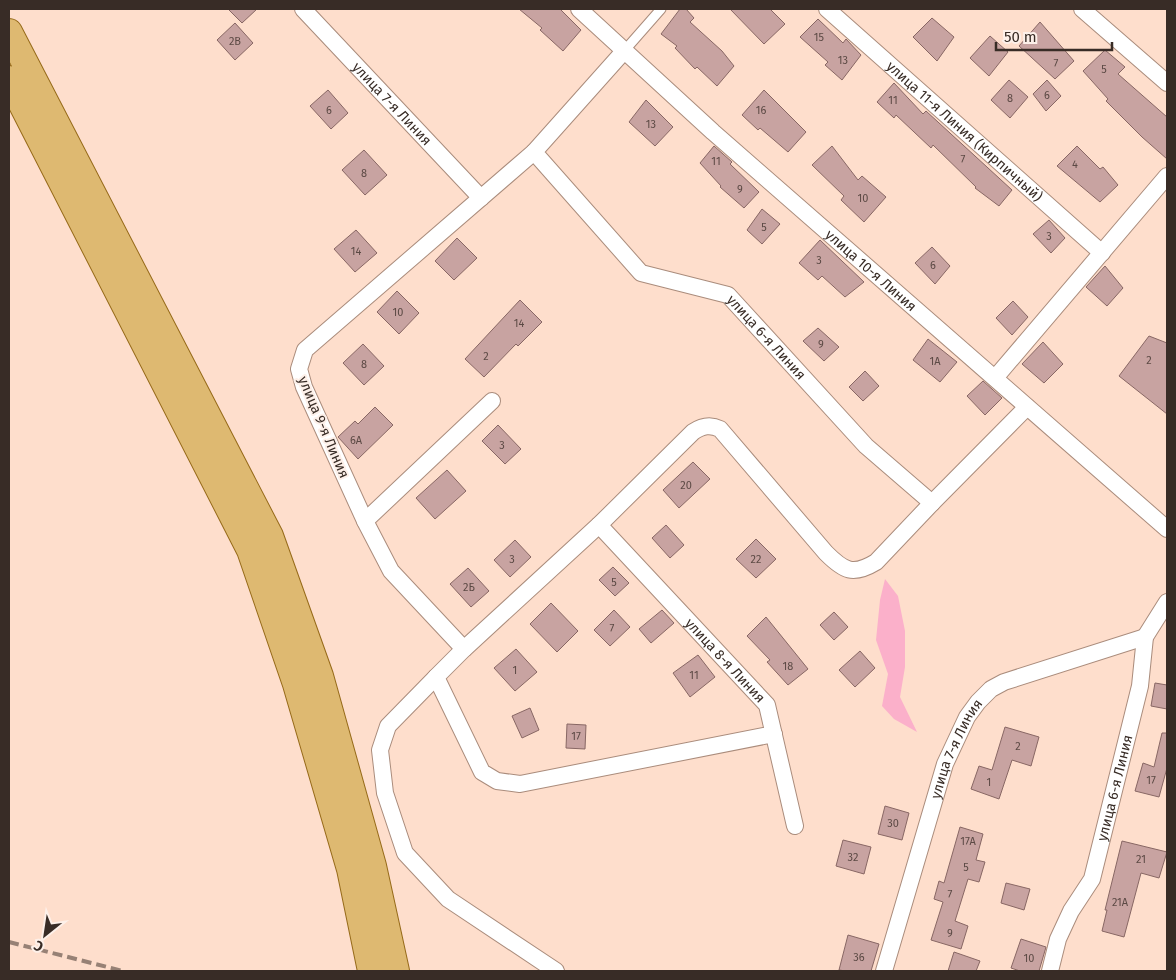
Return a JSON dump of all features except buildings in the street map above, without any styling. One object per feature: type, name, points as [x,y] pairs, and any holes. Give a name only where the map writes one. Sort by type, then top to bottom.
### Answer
[{"type":"main road","points":[[9,32],[270,536],[308,680],[371,971]]},
{"type":"main road","points":[[9,79],[250,550],[308,680],[373,866],[396,971]]},
{"type":"street","name":"улица 7-я Линия","points":[[303,9],[481,198]]},
{"type":"street","name":"улица 10-я Линия","points":[[579,9],[713,132],[1167,530]]},
{"type":"street","name":"улица 11-я Линия (Кирпичный)","points":[[827,9],[1102,253]]},
{"type":"street","points":[[1082,9],[1167,83]]},
{"type":"street","points":[[534,152],[625,50]]},
{"type":"street","name":"улица 9-я Линия","points":[[464,649],[391,571],[365,521],[304,386],[299,369],[305,350],[534,152]]},
{"type":"street","name":"улица 6-я Линия","points":[[534,152],[640,274],[728,295],[866,446],[932,503]]},
{"type":"street","points":[[995,378],[1167,176]]},
{"type":"street","points":[[365,521],[492,401]]},
{"type":"street","points":[[556,971],[448,900],[405,853],[385,793],[380,750],[388,726],[464,649],[599,525],[693,432],[706,426],[720,429],[826,554],[839,566],[851,571],[865,569],[876,562],[1027,407]]},
{"type":"street","name":"улица 8-я Линия","points":[[599,525],[767,705],[795,826]]},
{"type":"street","name":"улица 6-я Линия","points":[[1050,971],[1058,939],[1071,911],[1092,879],[1140,686],[1145,637],[1167,602]]},
{"type":"street","name":"улица 7-я Линия","points":[[884,971],[945,764],[967,717],[978,702],[991,690],[1004,682],[1145,637]]},
{"type":"street","points":[[436,677],[482,772],[497,781],[520,784],[774,734]]},
{"type":"lane","points":[[625,50],[661,9]]},
{"type":"shaded area","points":[[885,579],[898,596],[905,631],[905,667],[900,697],[917,732],[894,719],[882,706],[888,674],[876,640],[880,600]]},
{"type":"railway","points":[[9,942],[123,971]]}]
